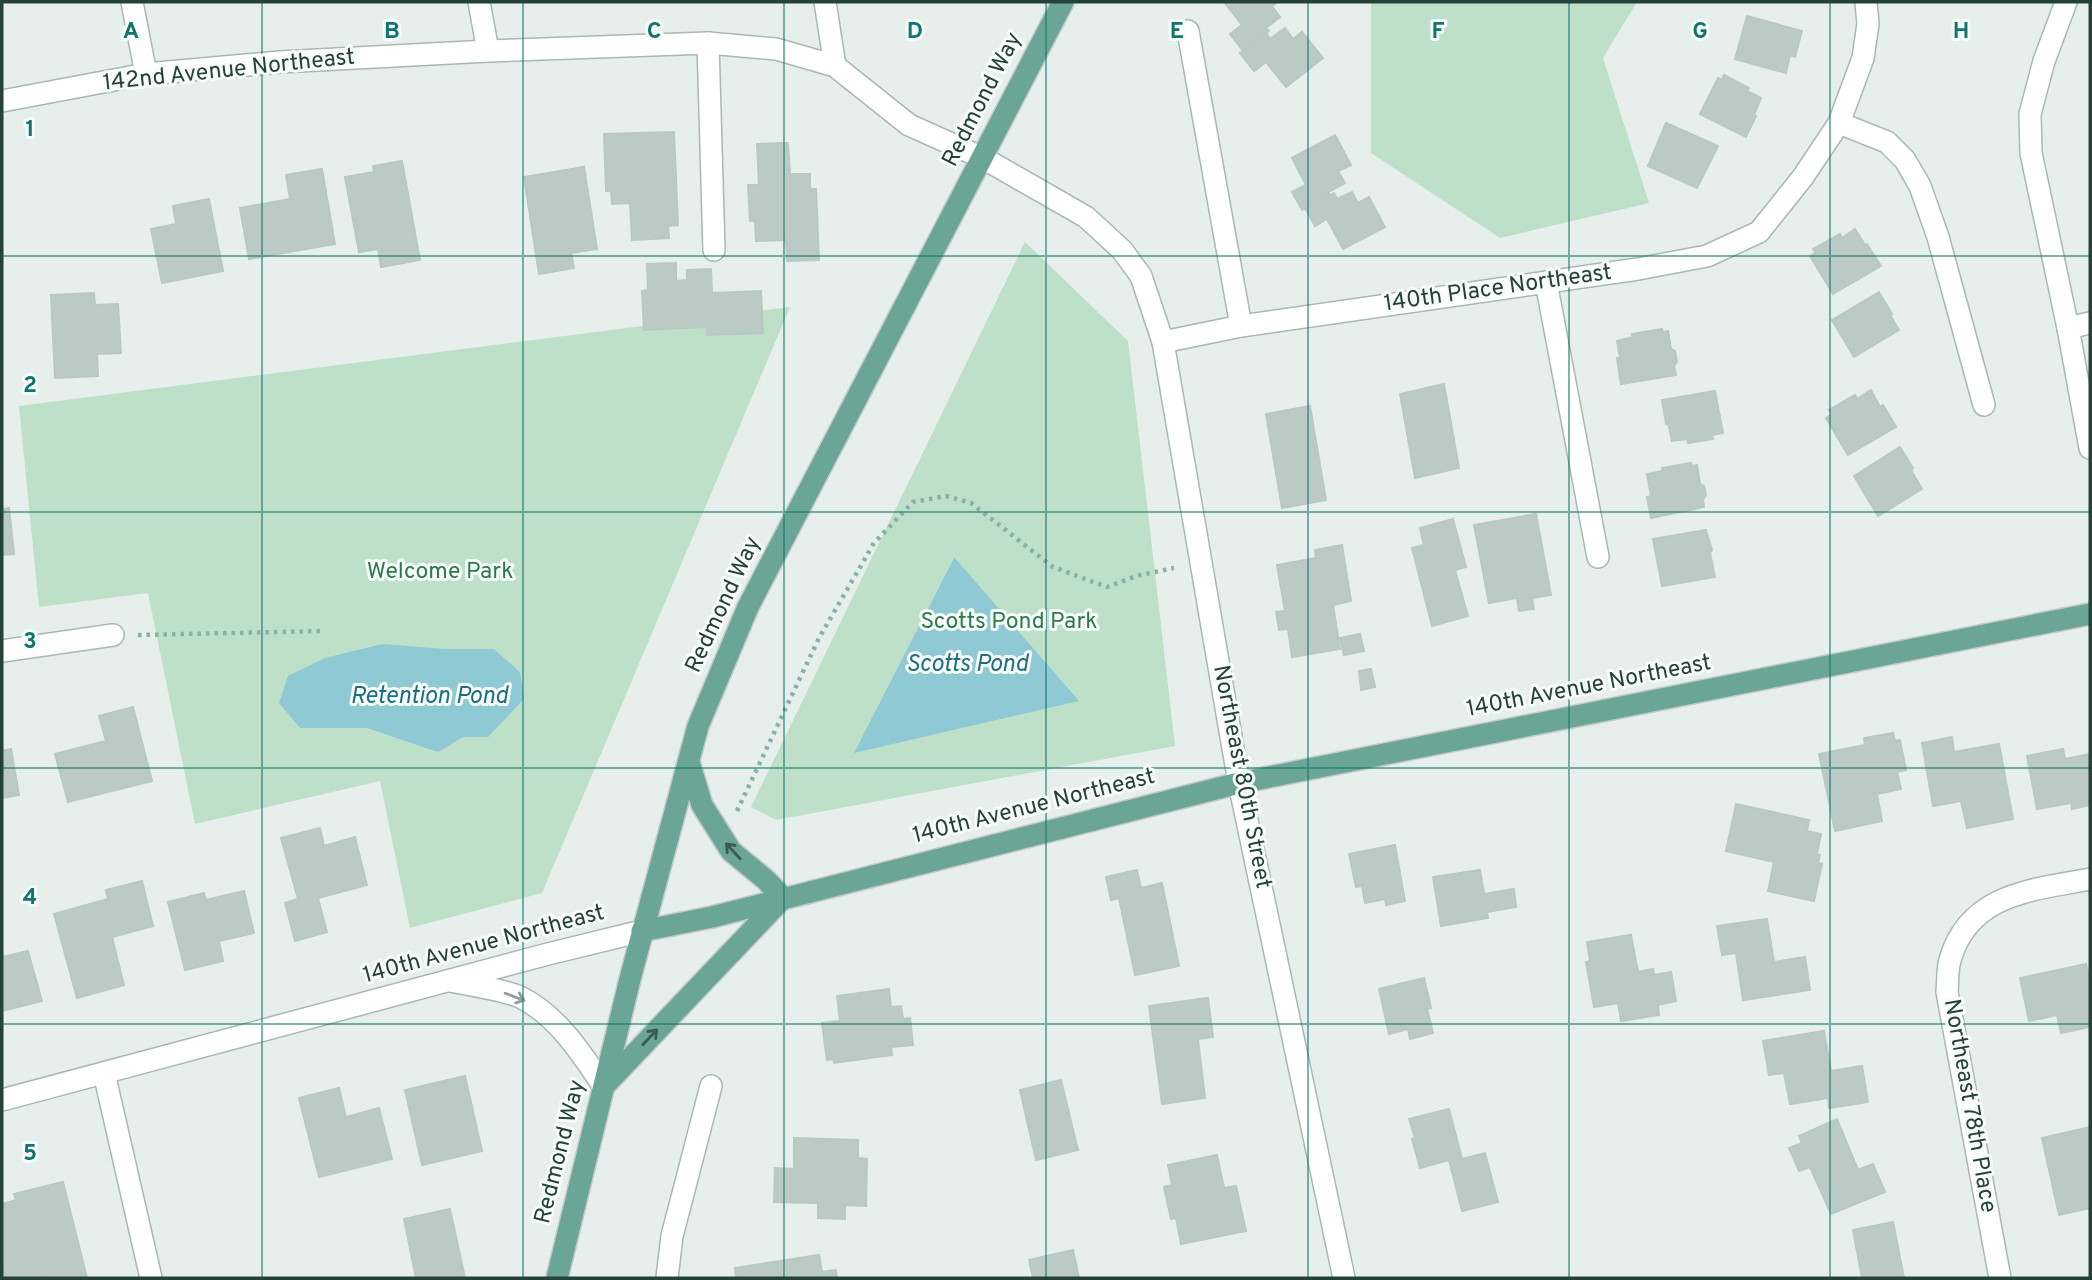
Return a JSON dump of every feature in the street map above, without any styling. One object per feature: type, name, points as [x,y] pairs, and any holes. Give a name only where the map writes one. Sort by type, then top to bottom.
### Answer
[{"type":"main road","name":"Redmond Way","points":[[556,1278],[642,931],[698,726],[748,607],[1063,2]]},
{"type":"main road","name":"140th Avenue Northeast","points":[[642,931],[712,917],[1239,783],[2090,614]]},
{"type":"main road","points":[[604,1087],[783,898],[731,851],[702,805],[689,761]]},
{"type":"street","points":[[132,2],[146,74]]},
{"type":"street","points":[[479,2],[488,51]]},
{"type":"street","points":[[825,2],[835,66]]},
{"type":"street","name":"140th Place Northeast","points":[[1163,342],[1241,326],[1638,269],[1707,256],[1759,232],[1802,177],[1839,123],[1863,58],[1868,24],[1866,2]]},
{"type":"street","points":[[2066,2],[2044,61],[2030,114],[2031,153],[2090,448]]},
{"type":"street","points":[[1188,31],[1241,326]]},
{"type":"street","points":[[708,43],[714,250]]},
{"type":"street","name":"142nd Avenue Northeast","points":[[2,101],[146,74],[280,62],[708,43],[776,49],[835,66],[909,125],[983,158],[1086,217],[1122,250],[1141,276]]},
{"type":"street","points":[[1839,123],[1887,142],[1905,160],[1920,186],[1938,237],[1984,405]]},
{"type":"street","name":"Northeast 80th Street","points":[[1141,276],[1163,342],[1239,783],[1344,1278]]},
{"type":"street","points":[[1546,282],[1598,557]]},
{"type":"street","points":[[2068,328],[2090,323]]},
{"type":"street","points":[[2,651],[113,635]]},
{"type":"street","name":"Northeast 78th Place","points":[[2000,1278],[1947,992],[1949,961],[1960,935],[1982,909],[2017,893],[2090,878]]},
{"type":"street","name":"140th Avenue Northeast","points":[[2,1100],[642,931]]},
{"type":"street","points":[[449,980],[518,996],[544,1012],[580,1051],[604,1087]]},
{"type":"street","points":[[104,1073],[151,1278]]},
{"type":"street","points":[[667,1278],[673,1236],[710,1086]]},
{"type":"path","points":[[734,816],[819,638],[874,543],[913,502],[946,496],[971,503],[1053,567],[1107,587],[1136,576],[1175,568]]},
{"type":"path","points":[[113,635],[323,631]]},
{"type":"green space","points":[[1371,2],[1637,2],[1603,58],[1649,203],[1500,238],[1371,153]]},
{"type":"green space","name":"Scotts Pond Park","points":[[1025,242],[1128,341],[1175,746],[776,820],[751,807]]},
{"type":"green space","name":"Welcome Park","points":[[790,307],[542,893],[410,928],[380,781],[195,824],[148,593],[39,607],[19,406]]},
{"type":"water","name":"Scotts Pond","points":[[954,558],[1079,701],[854,753]]},
{"type":"water","name":"Retention Pond","points":[[382,644],[445,649],[494,649],[520,672],[524,699],[488,737],[463,737],[438,752],[367,728],[300,728],[279,703],[288,676],[325,658]]},
{"type":"building","points":[[1224,2],[1277,2],[1272,6],[1280,17],[1266,28],[1269,31],[1243,51],[1230,34],[1242,25]]},
{"type":"building","points":[[1747,16],[1802,31],[1795,57],[1790,55],[1786,73],[1735,59]]},
{"type":"building","points":[[1285,28],[1293,39],[1302,32],[1323,58],[1286,87],[1266,62],[1254,71],[1240,53],[1266,33],[1270,39]]},
{"type":"building","points":[[1724,75],[1749,88],[1747,91],[1761,98],[1746,137],[1700,114],[1718,78],[1722,80]]},
{"type":"building","points":[[1666,123],[1718,146],[1697,188],[1648,166]]},
{"type":"building","points":[[674,132],[678,225],[668,226],[669,238],[632,240],[630,203],[612,204],[611,191],[606,191],[604,134]]},
{"type":"building","points":[[1335,135],[1351,165],[1338,171],[1345,183],[1328,192],[1330,195],[1302,210],[1292,192],[1306,185],[1292,158]]},
{"type":"building","points":[[788,143],[790,174],[810,174],[810,189],[816,189],[819,260],[787,261],[786,240],[756,241],[755,221],[750,221],[748,185],[759,185],[757,144]]},
{"type":"building","points":[[402,161],[420,260],[381,267],[378,249],[359,252],[345,177],[374,172],[373,166]]},
{"type":"building","points":[[584,167],[597,249],[571,253],[574,268],[539,274],[524,177]]},
{"type":"building","points":[[322,169],[335,244],[249,259],[240,208],[290,199],[286,175]]},
{"type":"building","points":[[1352,192],[1358,203],[1369,197],[1385,227],[1343,249],[1327,219],[1315,226],[1305,208],[1334,193],[1337,199]]},
{"type":"building","points":[[209,199],[223,271],[162,283],[151,229],[176,224],[173,206]]},
{"type":"building","points":[[1855,229],[1881,266],[1833,294],[1810,256],[1816,253],[1813,249],[1840,234],[1842,238]]},
{"type":"building","points":[[676,263],[676,281],[687,280],[687,270],[711,269],[712,293],[761,291],[763,333],[707,335],[707,327],[644,330],[642,291],[648,290],[647,264]]},
{"type":"building","points":[[1879,292],[1899,330],[1854,357],[1832,320]]},
{"type":"building","points":[[94,293],[95,305],[118,304],[121,353],[97,354],[98,376],[55,378],[51,295]]},
{"type":"building","points":[[1662,329],[1663,332],[1668,331],[1671,349],[1675,351],[1676,375],[1621,384],[1617,341],[1633,337],[1632,334]]},
{"type":"building","points":[[1444,384],[1459,468],[1415,478],[1400,394]]},
{"type":"building","points":[[1871,390],[1896,427],[1848,455],[1826,418],[1832,414],[1829,410],[1855,395],[1857,399]]},
{"type":"building","points":[[1715,391],[1723,433],[1712,435],[1713,439],[1688,443],[1687,439],[1672,441],[1662,400]]},
{"type":"building","points":[[1310,406],[1326,500],[1282,508],[1266,414]]},
{"type":"building","points":[[1900,447],[1922,489],[1878,516],[1854,476]]},
{"type":"building","points":[[1691,463],[1692,466],[1697,465],[1700,484],[1704,486],[1704,507],[1651,518],[1647,474],[1663,471],[1662,468]]},
{"type":"building","points":[[9,508],[14,554],[2,555],[2,509]]},
{"type":"building","points":[[1536,514],[1551,595],[1532,598],[1534,609],[1519,611],[1517,598],[1489,603],[1474,525]]},
{"type":"building","points":[[1453,519],[1466,567],[1455,570],[1468,616],[1432,626],[1412,548],[1424,545],[1420,528]]},
{"type":"building","points":[[1706,530],[1712,550],[1710,553],[1715,577],[1662,586],[1653,539]]},
{"type":"building","points":[[1342,545],[1351,601],[1333,605],[1340,649],[1292,657],[1288,629],[1279,630],[1276,612],[1285,611],[1277,565],[1316,558],[1315,550]]},
{"type":"building","points":[[1360,634],[1364,651],[1344,655],[1340,638]]},
{"type":"building","points":[[1371,669],[1375,687],[1361,690],[1359,671]]},
{"type":"building","points":[[133,707],[152,781],[68,802],[55,754],[106,741],[99,716]]},
{"type":"building","points":[[1893,733],[1895,741],[1900,740],[1906,770],[1897,772],[1901,789],[1877,794],[1882,821],[1835,831],[1819,754],[1865,745],[1864,738]]},
{"type":"building","points":[[1952,737],[1954,752],[1999,744],[2013,819],[1967,828],[1961,801],[1933,806],[1922,743]]},
{"type":"building","points":[[11,749],[19,795],[2,798],[2,751]]},
{"type":"building","points":[[2063,749],[2065,759],[2090,754],[2090,805],[2072,809],[2071,803],[2037,809],[2027,756]]},
{"type":"building","points":[[1736,804],[1809,820],[1807,831],[1821,834],[1817,854],[1820,855],[1818,863],[1822,864],[1814,901],[1768,891],[1774,862],[1726,851]]},
{"type":"building","points":[[320,828],[324,846],[355,837],[367,885],[318,898],[327,932],[295,941],[285,903],[298,899],[281,838]]},
{"type":"building","points":[[1395,845],[1405,901],[1386,905],[1385,899],[1365,903],[1362,886],[1356,887],[1349,854]]},
{"type":"building","points":[[1137,870],[1141,888],[1162,883],[1179,966],[1135,975],[1119,898],[1111,900],[1106,877]]},
{"type":"building","points":[[1480,870],[1484,894],[1514,889],[1516,907],[1487,912],[1488,918],[1441,926],[1433,877]]},
{"type":"building","points":[[142,881],[153,926],[112,937],[124,985],[77,998],[54,914],[108,899],[106,890]]},
{"type":"building","points":[[244,891],[254,933],[219,941],[223,961],[185,970],[168,902],[204,893],[206,900]]},
{"type":"building","points":[[1767,919],[1774,962],[1805,957],[1810,990],[1743,1000],[1736,953],[1722,955],[1717,926]]},
{"type":"building","points":[[1631,935],[1638,972],[1653,969],[1654,975],[1671,972],[1676,1001],[1658,1005],[1659,1015],[1621,1021],[1618,1003],[1594,1007],[1586,962],[1590,961],[1587,942]]},
{"type":"building","points":[[28,951],[42,1001],[2,1011],[2,957]]},
{"type":"building","points":[[2086,964],[2090,982],[2090,1027],[2061,1033],[2057,1015],[2029,1021],[2020,978]]},
{"type":"building","points":[[1424,978],[1433,1033],[1410,1039],[1408,1029],[1389,1034],[1379,989]]},
{"type":"building","points":[[889,989],[891,1007],[901,1006],[903,1019],[910,1018],[913,1045],[891,1047],[892,1055],[834,1063],[833,1059],[827,1060],[822,1023],[840,1021],[837,996]]},
{"type":"building","points":[[1208,998],[1213,1037],[1198,1039],[1205,1098],[1162,1104],[1149,1006]]},
{"type":"building","points":[[1824,1031],[1831,1071],[1862,1066],[1868,1102],[1829,1108],[1828,1098],[1790,1104],[1784,1073],[1769,1075],[1763,1041]]},
{"type":"building","points":[[465,1076],[482,1151],[422,1165],[405,1090]]},
{"type":"building","points":[[1061,1080],[1078,1150],[1036,1160],[1020,1090]]},
{"type":"building","points":[[339,1088],[346,1117],[379,1108],[392,1159],[319,1177],[299,1098]]},
{"type":"building","points":[[1449,1109],[1462,1159],[1485,1153],[1498,1202],[1462,1211],[1449,1160],[1420,1168],[1409,1119]]},
{"type":"building","points":[[1837,1119],[1858,1170],[1873,1164],[1885,1192],[1831,1214],[1810,1167],[1799,1171],[1789,1148],[1802,1143],[1799,1136]]},
{"type":"building","points":[[2090,1127],[2090,1208],[2059,1215],[2042,1138]]},
{"type":"building","points":[[794,1138],[858,1140],[858,1158],[867,1159],[866,1206],[845,1205],[845,1219],[818,1218],[818,1203],[774,1202],[775,1168],[794,1169]]},
{"type":"building","points":[[1217,1155],[1224,1188],[1236,1186],[1246,1231],[1181,1244],[1176,1218],[1171,1219],[1164,1187],[1172,1185],[1168,1165]]},
{"type":"building","points":[[63,1182],[87,1278],[5,1278],[2,1264],[2,1204],[16,1200],[14,1194]]},
{"type":"building","points":[[450,1209],[465,1278],[416,1278],[404,1219]]},
{"type":"building","points":[[1893,1222],[1904,1278],[1862,1278],[1853,1230]]},
{"type":"building","points":[[1073,1250],[1079,1278],[1033,1278],[1029,1260]]},
{"type":"building","points":[[819,1255],[822,1272],[836,1270],[837,1278],[736,1278],[735,1268]]}]
